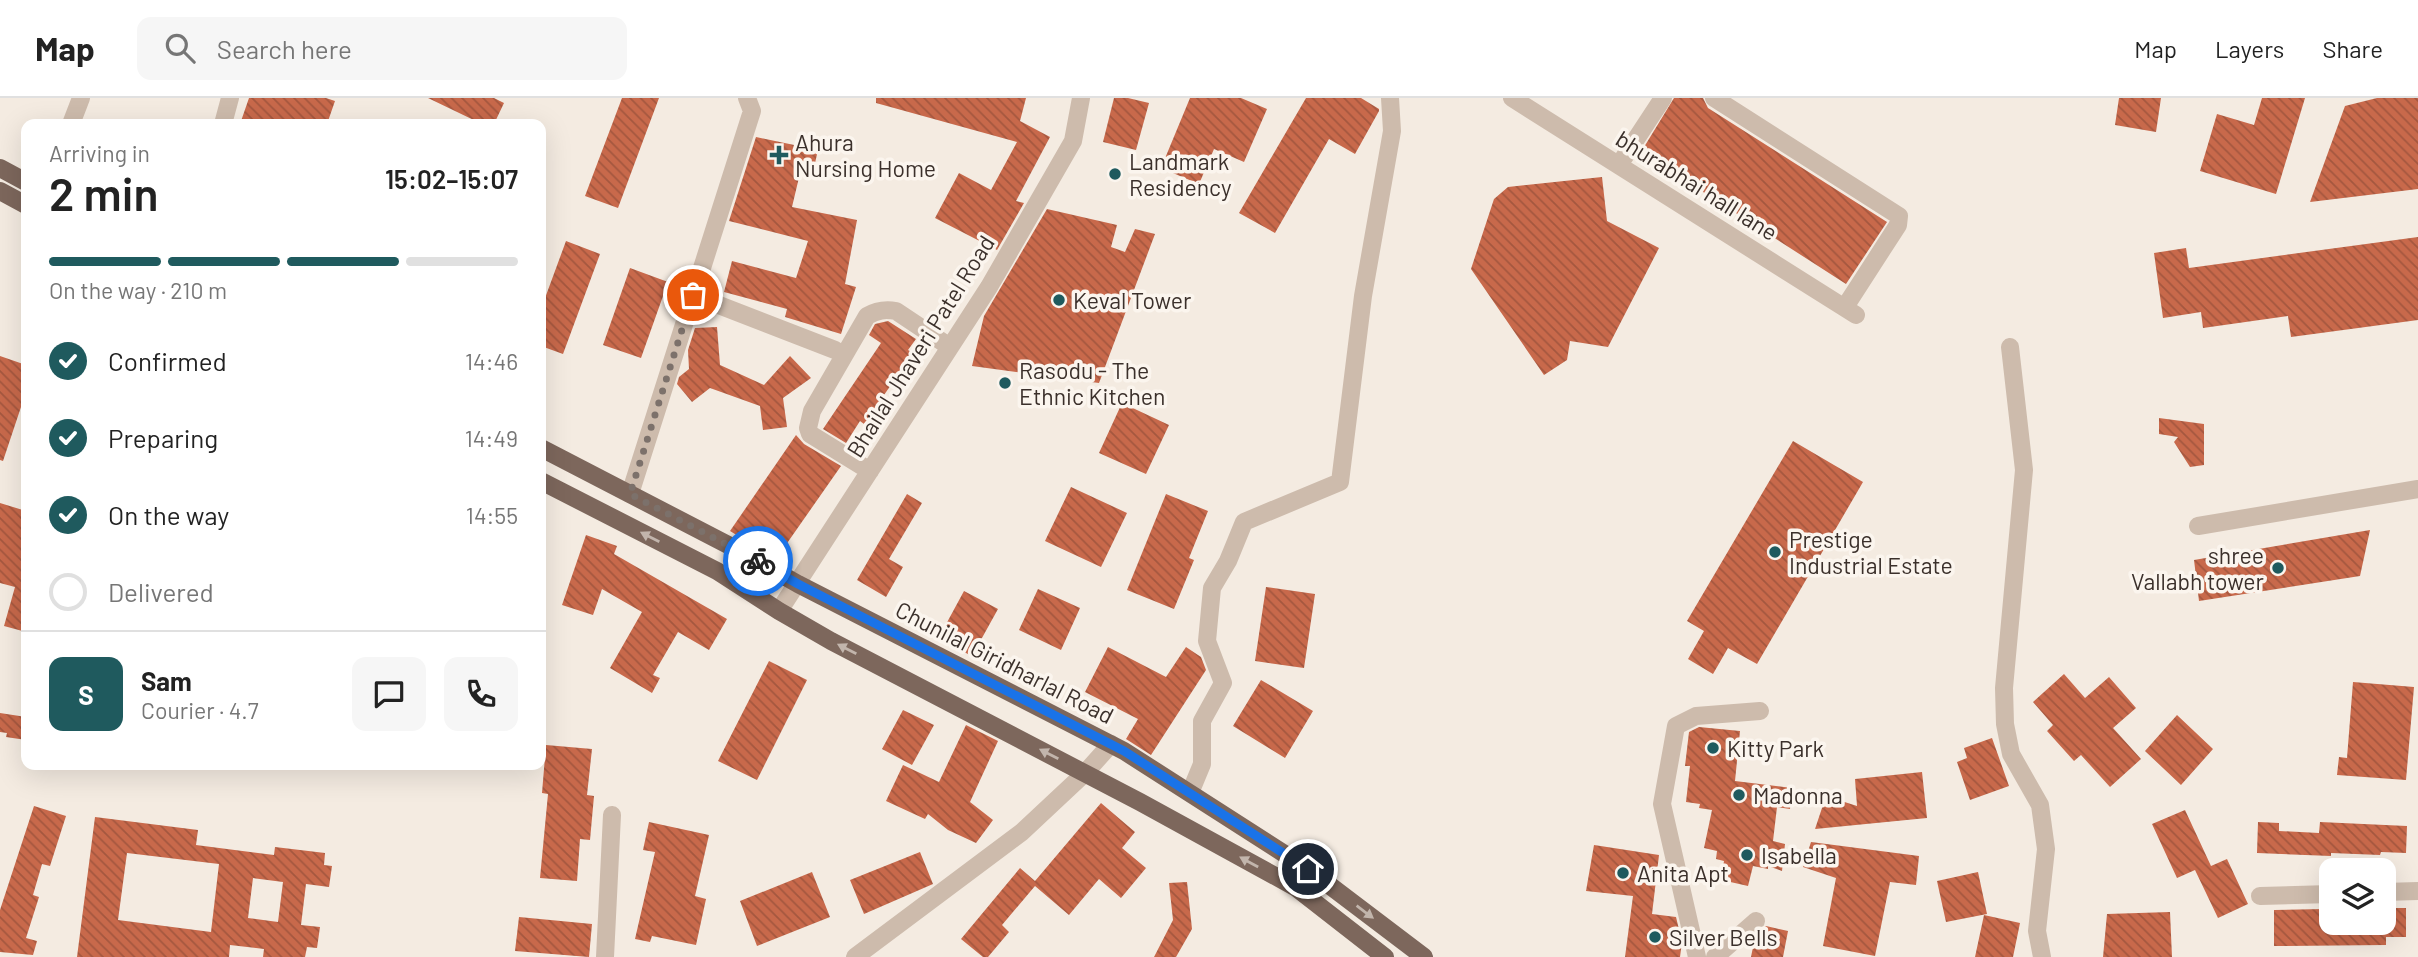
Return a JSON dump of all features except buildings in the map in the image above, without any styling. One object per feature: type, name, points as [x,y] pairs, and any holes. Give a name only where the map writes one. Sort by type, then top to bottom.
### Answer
[{"type":"main road","points":[[0,168],[21,179]]},
{"type":"main road","points":[[0,191],[21,202]]},
{"type":"main road","name":"Chunilal Giridharlal Road","points":[[546,451],[798,584],[1111,744],[1308,869],[1424,957]]},
{"type":"main road","points":[[546,484],[717,571],[779,611],[831,640],[1295,887],[1385,957]]},
{"type":"street","points":[[73,119],[81,98]]},
{"type":"street","points":[[224,119],[230,98]]},
{"type":"street","points":[[630,494],[752,111],[747,98]]},
{"type":"street","name":"Bhailal Jhaveri Patel Road","points":[[779,611],[989,287],[1073,141],[1081,98]]},
{"type":"street","points":[[1189,793],[1202,764],[1202,721],[1223,683],[1208,640],[1212,588],[1228,561],[1244,522],[1340,482],[1363,296],[1392,131],[1390,98]]},
{"type":"street","name":"bhurabhai hall lane","points":[[1512,98],[1850,311],[1898,225],[1899,216],[1714,98]]},
{"type":"street","points":[[1619,165],[1663,98]]},
{"type":"street","points":[[693,295],[835,350]]},
{"type":"street","points":[[870,471],[810,434],[808,428],[812,411],[867,316],[886,309],[896,312],[950,347]]},
{"type":"street","points":[[2010,346],[2024,470],[2004,688],[2005,724],[2011,754],[2040,805],[2046,849],[2037,931],[2042,957]]},
{"type":"street","points":[[2199,526],[2418,489]]},
{"type":"street","points":[[1697,957],[1662,804],[1676,726],[1696,716],[1760,711]]},
{"type":"street","points":[[855,957],[1022,832],[1085,773],[1111,744]]},
{"type":"street","points":[[605,957],[612,814]]},
{"type":"street","points":[[2396,892],[2418,891]]},
{"type":"street","points":[[2260,896],[2319,894]]},
{"type":"street","points":[[1714,957],[1756,920]]},
{"type":"way so far","points":[[693,295],[630,494],[758,561]]},
{"type":"place","name":"Ahura Nursing Home","points":[[779,155]]},
{"type":"place","name":"Landmark Residency","points":[[1115,174]]},
{"type":"place","name":"Keval Tower","points":[[1059,300]]},
{"type":"place","name":"Rasodu - The Ethnic Kitchen","points":[[1005,383]]},
{"type":"place","name":"Prestige Industrial Estate","points":[[1775,552]]},
{"type":"place","name":"shree Vallabh tower","points":[[2278,568]]},
{"type":"place","name":"Kitty Park","points":[[1713,748]]},
{"type":"place","name":"Madonna","points":[[1739,795]]},
{"type":"place","name":"Isabella","points":[[1747,855]]},
{"type":"place","name":"Anita Apt","points":[[1623,873]]},
{"type":"place","name":"Silver Bells","points":[[1655,937]]},
{"type":"route","points":[[758,561],[1124,751],[1308,869]]}]
